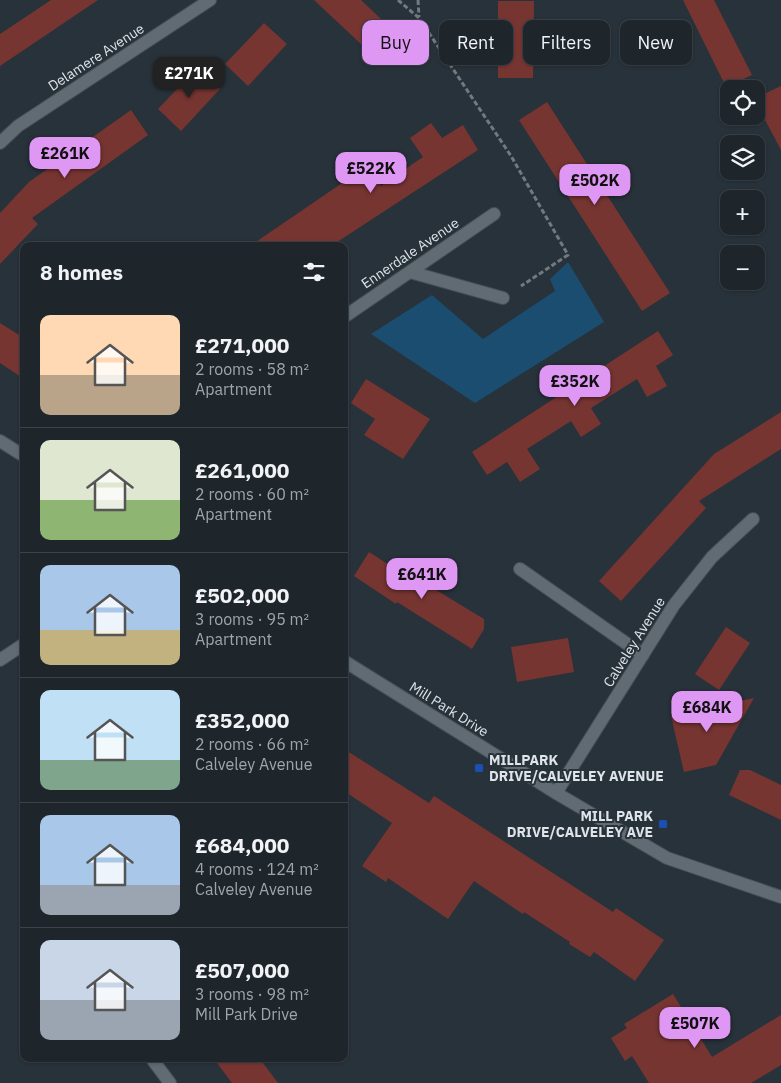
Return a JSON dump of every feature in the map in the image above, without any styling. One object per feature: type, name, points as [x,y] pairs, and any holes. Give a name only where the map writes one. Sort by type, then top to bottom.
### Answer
[{"type":"street","name":"Delamere Avenue","points":[[0,143],[18,126],[210,0]]},
{"type":"street","name":"Ennerdale Avenue","points":[[348,314],[494,214]]},
{"type":"street","points":[[410,272],[503,298]]},
{"type":"street","points":[[0,441],[20,454]]},
{"type":"street","name":"Calveley Avenue","points":[[556,793],[674,605],[712,557],[753,519]]},
{"type":"street","points":[[520,569],[643,655]]},
{"type":"street","points":[[0,660],[20,647]]},
{"type":"street","name":"Mill Park Drive","points":[[348,663],[556,793],[667,858],[781,897]]},
{"type":"street","points":[[154,1062],[170,1083]]},
{"type":"path","points":[[398,0],[419,18],[511,156],[568,255],[503,298]]},
{"type":"path","points":[[418,0],[419,18]]},
{"type":"shaded area","points":[[568,262],[604,322],[475,403],[371,334],[432,295],[483,339],[555,291],[550,279]]},
{"type":"building","points":[[51,0],[98,0],[0,66],[0,34]]},
{"type":"building","points":[[314,0],[361,0],[382,20],[362,20],[362,45]]},
{"type":"building","points":[[683,0],[714,0],[752,75],[741,80],[723,80]]},
{"type":"building","points":[[498,1],[534,1],[534,20],[523,20],[523,65],[533,65],[533,78],[498,78],[498,65],[513,65],[513,20],[498,20]]},
{"type":"building","points":[[264,23],[287,44],[248,86],[225,64]]},
{"type":"building","points":[[198,67],[220,89],[181,131],[158,109]]},
{"type":"building","points":[[781,86],[781,150],[765,120],[765,94]]},
{"type":"building","points":[[547,102],[670,293],[642,311],[519,120]]},
{"type":"building","points":[[131,110],[148,135],[32,218],[38,224],[0,264],[0,213],[29,182]]},
{"type":"building","points":[[431,123],[442,138],[463,125],[478,150],[337,242],[256,242],[367,166],[381,186],[423,157],[410,138]]},
{"type":"building","points":[[0,323],[20,336],[20,376],[0,363]]},
{"type":"building","points":[[658,331],[673,355],[656,366],[667,386],[647,397],[637,379],[591,408],[601,424],[581,437],[571,421],[527,449],[540,469],[520,482],[507,462],[487,475],[472,452]]},
{"type":"building","points":[[366,379],[430,419],[403,459],[364,435],[375,419],[351,403]]},
{"type":"building","points":[[781,412],[781,449],[699,501],[706,508],[621,601],[599,581],[714,454]]},
{"type":"building","points":[[369,552],[411,579],[413,576],[484,619],[484,629],[472,649],[397,602],[396,604],[354,576]]},
{"type":"building","points":[[726,627],[750,643],[719,690],[695,674]]},
{"type":"building","points":[[568,638],[574,672],[517,682],[511,647]]},
{"type":"building","points":[[754,698],[716,765],[684,772],[671,716]]},
{"type":"building","points":[[348,752],[429,803],[434,796],[613,912],[616,908],[664,940],[635,981],[594,952],[590,957],[569,944],[570,942],[524,912],[523,914],[474,881],[448,919],[388,878],[386,882],[362,866],[392,823],[348,794]]},
{"type":"building","points":[[740,770],[750,770],[781,785],[781,820],[729,795]]},
{"type":"building","points":[[673,994],[712,1057],[781,1015],[781,1065],[751,1083],[649,1083],[632,1056],[625,1061],[611,1038],[627,1028],[624,1024]]},
{"type":"building","points":[[216,1062],[262,1062],[278,1083],[232,1083]]},
{"type":"place","name":"MILLPARK DRIVE/CALVELEY AVENUE","points":[[479,768]]},
{"type":"place","name":"MILL PARK DRIVE/CALVELEY AVE","points":[[663,824]]}]
